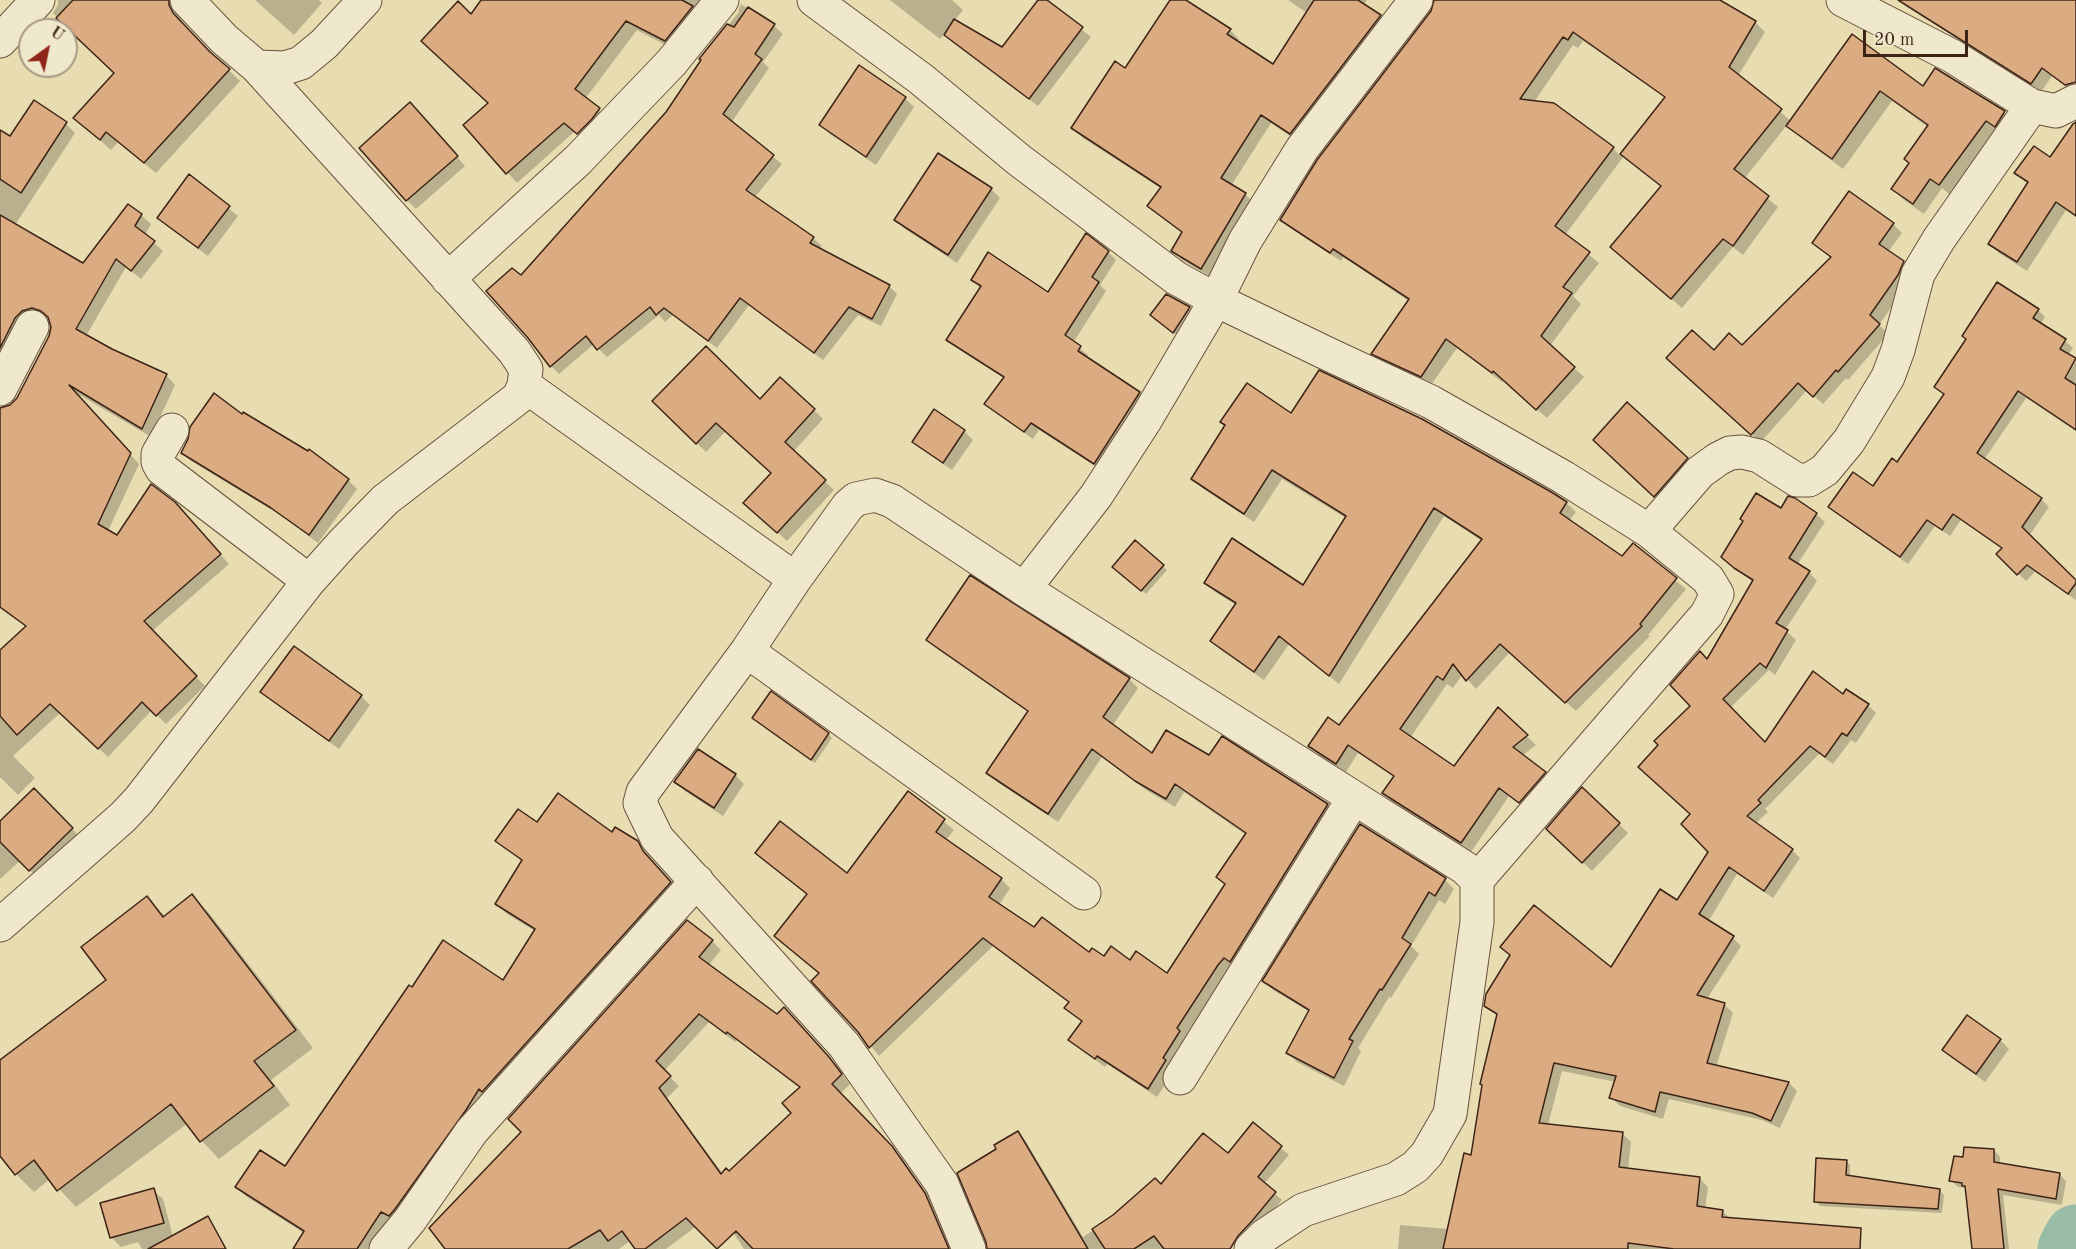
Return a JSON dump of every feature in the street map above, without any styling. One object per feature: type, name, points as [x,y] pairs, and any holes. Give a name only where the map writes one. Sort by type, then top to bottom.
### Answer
[{"type":"street","points":[[0,41],[38,0]]},
{"type":"street","points":[[0,925],[123,817],[139,800],[309,581],[386,500],[519,397],[524,385],[526,369],[514,351],[257,67],[224,39],[187,0]]},
{"type":"street","points":[[257,67],[285,68],[302,63],[324,44],[365,0]]},
{"type":"street","points":[[448,279],[579,160],[671,63],[722,0]]},
{"type":"street","points":[[814,0],[921,79],[1019,160],[1167,271],[1216,300],[1431,402],[1563,477],[1649,531],[1708,579],[1717,594],[1707,614],[1477,880]]},
{"type":"street","points":[[1024,589],[1096,496],[1146,419],[1216,300],[1245,241],[1302,149],[1416,0]]},
{"type":"street","points":[[1843,0],[1952,56],[2032,106],[2056,111],[2076,101]]},
{"type":"street","points":[[1649,531],[1700,472],[1730,453],[1742,452],[1759,456],[1797,480],[1809,480],[1825,470],[1849,441],[1888,377],[1898,350],[1918,274],[1939,239],[2032,106]]},
{"type":"street","points":[[0,389],[32,327]]},
{"type":"street","points":[[524,385],[795,579]]},
{"type":"street","points":[[172,430],[158,454],[158,462],[162,469],[309,581]]},
{"type":"street","points":[[969,1249],[942,1184],[844,1045],[657,838],[640,802],[643,792],[747,651],[848,506],[856,499],[875,495],[892,501],[1024,589],[1465,868],[1477,880],[1479,898],[1477,922],[1450,1114],[1427,1154],[1415,1167],[1396,1179],[1303,1210],[1264,1236],[1251,1249]]},
{"type":"street","points":[[747,651],[1084,892]]},
{"type":"street","points":[[1180,1078],[1354,798]]},
{"type":"street","points":[[386,1249],[410,1221],[472,1131],[696,881]]},
{"type":"building","points":[[73,0],[169,0],[173,13],[210,52],[230,69],[144,163],[106,132],[100,140],[73,118],[114,73],[78,39],[78,18],[56,18]]},
{"type":"building","points":[[481,0],[682,0],[693,6],[665,41],[626,21],[575,89],[600,108],[592,119],[577,134],[564,123],[506,174],[463,125],[488,103],[421,41],[458,1],[471,14]]},
{"type":"building","points":[[1038,0],[1047,0],[1083,27],[1029,99],[944,35],[954,19],[1002,47]]},
{"type":"building","points":[[1170,0],[1186,0],[1231,29],[1227,34],[1273,64],[1314,0],[1358,0],[1381,15],[1290,134],[1261,115],[1221,178],[1246,193],[1201,269],[1171,251],[1182,232],[1147,206],[1161,187],[1071,128],[1115,61],[1125,68]]},
{"type":"building","points":[[1434,0],[1720,0],[1756,21],[1729,67],[1782,109],[1734,169],[1769,196],[1733,246],[1723,239],[1671,299],[1610,247],[1661,186],[1620,154],[1665,97],[1573,32],[1568,40],[1563,37],[1520,99],[1554,103],[1614,147],[1555,226],[1590,252],[1563,287],[1572,293],[1541,336],[1575,367],[1536,410],[1493,371],[1492,373],[1446,339],[1421,377],[1371,354],[1409,299],[1333,249],[1330,253],[1280,220],[1317,160],[1431,11]]},
{"type":"building","points":[[1898,0],[2076,0],[2076,82],[2065,85],[2042,68],[2031,84]]},
{"type":"building","points":[[748,7],[775,24],[755,54],[762,59],[723,114],[774,155],[746,190],[814,237],[810,243],[890,285],[872,319],[849,307],[814,353],[740,298],[708,341],[664,308],[656,315],[650,307],[597,350],[586,336],[550,367],[528,338],[486,291],[512,268],[521,275],[666,112],[701,60],[699,59],[727,24],[734,27]]},
{"type":"building","points":[[1852,34],[1923,86],[1935,68],[2005,111],[1995,127],[1986,121],[1939,185],[1930,179],[1913,204],[1891,189],[1909,163],[1904,159],[1928,125],[1880,91],[1832,159],[1786,126]]},
{"type":"building","points":[[859,65],[906,97],[866,157],[819,125]]},
{"type":"building","points":[[34,100],[67,122],[21,193],[0,179],[0,130],[10,136]]},
{"type":"building","points":[[410,102],[458,156],[406,201],[359,148]]},
{"type":"building","points":[[2076,122],[2076,216],[2056,202],[2017,262],[1988,244],[2028,182],[2014,173],[2034,146],[2050,157]]},
{"type":"building","points":[[938,153],[992,188],[948,255],[894,220]]},
{"type":"building","points":[[189,174],[230,206],[198,248],[157,218]]},
{"type":"building","points":[[1849,191],[1894,223],[1879,244],[1904,261],[1898,275],[1870,315],[1880,324],[1813,397],[1798,383],[1751,435],[1666,358],[1692,330],[1714,350],[1729,333],[1742,345],[1831,257],[1812,243]]},
{"type":"building","points":[[128,204],[142,214],[135,226],[155,241],[131,271],[116,259],[76,329],[112,349],[167,374],[142,429],[69,385],[131,453],[98,524],[117,535],[151,484],[175,502],[221,554],[144,621],[197,676],[156,716],[142,702],[98,749],[50,704],[17,735],[0,716],[0,650],[26,626],[0,607],[0,408],[10,405],[17,398],[49,336],[51,327],[48,317],[41,311],[32,308],[22,311],[15,318],[0,348],[0,215],[83,263]]},
{"type":"building","points":[[1086,233],[1109,251],[1092,277],[1099,282],[1065,335],[1081,346],[1078,351],[1140,392],[1094,464],[1031,423],[1024,432],[984,404],[1004,377],[946,340],[981,286],[971,280],[988,252],[1048,292]]},
{"type":"building","points":[[1997,282],[2039,309],[2033,318],[2066,339],[2060,349],[2076,358],[2065,378],[2076,385],[2076,430],[2018,391],[1977,453],[2042,498],[2022,527],[2076,580],[2068,594],[2027,565],[2017,575],[1996,554],[2002,548],[1953,514],[1942,530],[1927,520],[1900,557],[1828,507],[1853,472],[1873,486],[1892,458],[1897,462],[1944,394],[1934,387],[1966,339],[1962,336]]},
{"type":"building","points":[[1166,294],[1190,307],[1173,333],[1150,315]]},
{"type":"building","points":[[706,346],[760,399],[780,377],[815,409],[785,442],[826,480],[777,533],[743,503],[771,473],[716,423],[696,444],[652,401]]},
{"type":"building","points":[[1319,370],[1422,419],[1553,493],[1567,502],[1560,513],[1622,556],[1633,543],[1677,578],[1640,624],[1642,626],[1565,703],[1500,644],[1466,681],[1453,664],[1443,680],[1437,676],[1400,729],[1454,766],[1498,707],[1528,735],[1513,747],[1546,772],[1519,803],[1499,788],[1461,843],[1382,793],[1394,776],[1348,745],[1336,764],[1308,746],[1328,717],[1339,725],[1482,539],[1434,508],[1329,676],[1279,636],[1254,672],[1210,641],[1236,603],[1204,583],[1232,538],[1303,585],[1346,516],[1272,470],[1244,514],[1191,479],[1225,425],[1220,422],[1247,383],[1291,413]]},
{"type":"building","points":[[214,393],[242,414],[243,412],[308,451],[309,449],[349,479],[309,535],[271,508],[181,453],[188,439],[190,427]]},
{"type":"building","points":[[1627,402],[1688,458],[1654,497],[1593,440]]},
{"type":"building","points":[[934,409],[965,430],[943,463],[912,442]]},
{"type":"building","points":[[1756,493],[1781,508],[1788,496],[1795,498],[1817,513],[1789,558],[1810,571],[1776,623],[1788,630],[1766,668],[1760,663],[1723,699],[1765,742],[1813,671],[1843,694],[1846,689],[1869,704],[1847,736],[1842,733],[1825,757],[1810,746],[1758,800],[1761,803],[1747,816],[1793,849],[1764,891],[1729,867],[1699,914],[1734,936],[1697,995],[1725,1003],[1707,1063],[1789,1082],[1771,1121],[1752,1113],[1660,1092],[1655,1112],[1609,1098],[1616,1076],[1554,1063],[1539,1123],[1623,1132],[1619,1167],[1700,1177],[1697,1206],[1723,1210],[1722,1217],[1861,1228],[1860,1249],[1674,1249],[1628,1243],[1628,1249],[1443,1249],[1464,1153],[1471,1155],[1482,1085],[1480,1084],[1497,1014],[1484,1006],[1486,994],[1510,955],[1500,947],[1534,905],[1611,967],[1660,889],[1677,900],[1708,852],[1681,824],[1690,814],[1638,767],[1658,745],[1654,741],[1690,706],[1670,685],[1700,651],[1707,659],[1753,580],[1721,557],[1743,521],[1740,519]]},
{"type":"building","points":[[1135,540],[1164,565],[1141,591],[1112,567]]},
{"type":"building","points":[[970,575],[1130,678],[1103,717],[1152,753],[1166,730],[1209,755],[1222,736],[1328,804],[1230,962],[1224,958],[1218,965],[1177,1028],[1180,1031],[1163,1058],[1166,1060],[1148,1089],[1097,1056],[1095,1059],[1068,1040],[1082,1021],[1064,1008],[1069,1002],[983,938],[869,1048],[858,1032],[811,981],[819,973],[774,936],[807,894],[755,853],[780,821],[847,873],[908,791],[945,819],[936,832],[1002,878],[989,897],[1034,927],[1042,917],[1089,952],[1092,948],[1104,956],[1111,946],[1130,960],[1136,951],[1167,973],[1225,884],[1216,877],[1246,833],[1175,784],[1166,799],[1135,781],[1092,749],[1048,814],[986,773],[1028,711],[926,640]]},
{"type":"building","points":[[294,646],[362,695],[329,741],[260,692]]},
{"type":"building","points":[[771,691],[829,733],[811,760],[752,718]]},
{"type":"building","points":[[698,749],[736,774],[714,808],[674,782]]},
{"type":"building","points":[[1582,787],[1620,823],[1582,863],[1546,829]]},
{"type":"building","points":[[34,788],[73,828],[29,871],[0,842],[0,821]]},
{"type":"building","points":[[558,793],[612,832],[615,827],[638,841],[643,851],[671,882],[482,1092],[479,1089],[395,1209],[389,1216],[381,1212],[357,1249],[293,1249],[304,1231],[235,1187],[260,1150],[285,1166],[409,985],[412,987],[443,940],[503,980],[535,929],[495,904],[522,860],[495,841],[518,809],[537,822]]},
{"type":"building","points":[[1360,824],[1446,878],[1435,896],[1429,892],[1402,938],[1411,944],[1349,1039],[1353,1041],[1334,1078],[1286,1053],[1309,1010],[1262,981]]},
{"type":"building","points":[[192,894],[296,1030],[254,1061],[274,1086],[200,1142],[171,1104],[57,1191],[34,1160],[15,1175],[0,1156],[0,1060],[106,980],[81,947],[147,896],[163,917]]},
{"type":"building","points":[[687,920],[713,940],[699,957],[777,1014],[784,1007],[829,1057],[842,1074],[832,1084],[892,1146],[925,1193],[949,1249],[753,1249],[736,1231],[717,1249],[686,1218],[645,1249],[635,1249],[622,1231],[608,1241],[600,1230],[568,1249],[445,1249],[429,1228],[521,1132],[508,1119]],"holes":[[[699,1014],[726,1034],[727,1032],[800,1087],[782,1103],[791,1113],[729,1171],[726,1168],[721,1174],[659,1088],[671,1076],[656,1061]]]},
{"type":"building","points":[[1967,1015],[2001,1039],[1976,1074],[1942,1050]]},
{"type":"building","points":[[1253,1122],[1282,1146],[1258,1177],[1276,1192],[1238,1236],[1230,1249],[1164,1249],[1154,1236],[1134,1249],[1105,1249],[1092,1229],[1113,1215],[1155,1178],[1161,1184],[1203,1133],[1228,1153]]},
{"type":"building","points":[[1018,1131],[1088,1249],[987,1249],[957,1173],[996,1149],[994,1145]]},
{"type":"building","points":[[1964,1147],[1994,1149],[1994,1162],[2060,1173],[2056,1199],[1998,1189],[2004,1249],[1972,1249],[1965,1186],[1962,1186],[1962,1183],[1949,1181],[1954,1156],[1963,1157]]},
{"type":"building","points":[[1816,1158],[1847,1160],[1846,1175],[1940,1189],[1938,1209],[1814,1202]]},
{"type":"building","points":[[154,1188],[164,1223],[110,1238],[100,1203]]},
{"type":"building","points":[[208,1216],[226,1249],[148,1249]]},
{"type":"waterway","points":[[2069,1249],[2076,1236]]}]
